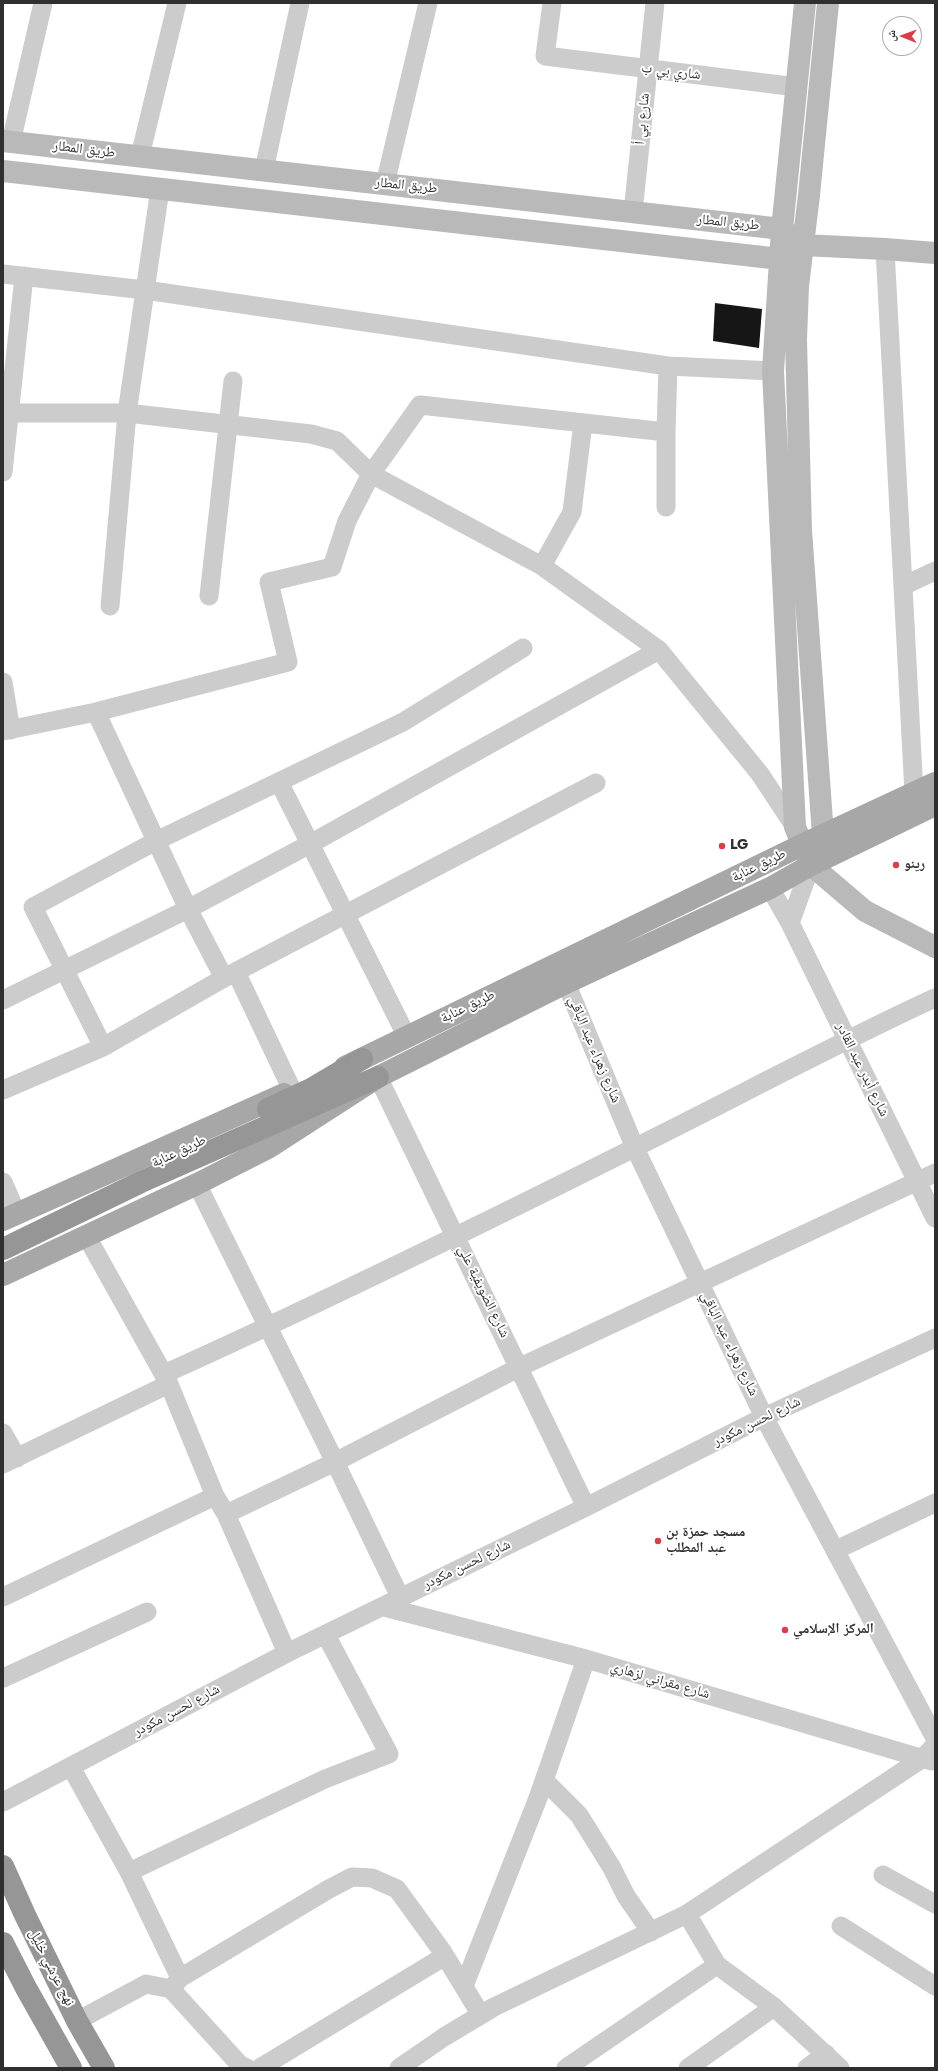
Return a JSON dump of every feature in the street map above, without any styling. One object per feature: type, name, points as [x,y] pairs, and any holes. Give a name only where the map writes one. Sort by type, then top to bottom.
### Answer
[{"type":"highway","name":"طريق عنابة","points":[[3,1235],[311,1089],[362,1059]]},
{"type":"highway","name":"طريق عنابة","points":[[3,1249],[141,1182],[378,1077]]},
{"type":"highway","name":"نهج عرشي خليل","points":[[3,1866],[25,1915],[77,2021],[104,2068]]},
{"type":"highway","points":[[3,1943],[26,1988],[71,2068]]},
{"type":"main road","name":"طريق عنابة","points":[[362,1059],[798,836],[823,835],[935,783]]},
{"type":"main road","name":"طريق عنابة","points":[[378,1077],[566,983],[770,888],[811,865],[935,805]]},
{"type":"main road","points":[[10,1217],[362,1059]]},
{"type":"main road","points":[[3,1275],[87,1237],[268,1148],[378,1077]]},
{"type":"street","points":[[7,141],[43,3]]},
{"type":"street","points":[[140,156],[177,3]]},
{"type":"street","points":[[264,170],[300,3]]},
{"type":"street","points":[[385,184],[428,3]]},
{"type":"street","name":"شاري بي ب","points":[[552,3],[546,56],[797,87]]},
{"type":"street","name":"شارع بي أ","points":[[633,212],[654,3]]},
{"type":"street","points":[[798,836],[774,371],[782,229],[805,3]]},
{"type":"street","points":[[790,923],[823,835],[802,530],[797,414],[796,340],[798,286],[828,3]]},
{"type":"street","name":"طريق المطار","points":[[7,141],[782,229]]},
{"type":"street","points":[[3,171],[780,259],[803,245],[886,248],[935,253]]},
{"type":"street","points":[[110,606],[127,414],[160,189]]},
{"type":"street","points":[[782,229],[803,245]]},
{"type":"street","points":[[886,248],[914,793]]},
{"type":"street","points":[[3,274],[145,290],[668,366],[774,371]]},
{"type":"street","points":[[3,472],[6,413],[24,276]]},
{"type":"street","points":[[666,507],[668,366]]},
{"type":"street","points":[[209,596],[232,381]]},
{"type":"street","points":[[3,682],[7,731],[96,712],[288,662],[269,582],[332,567],[346,521],[371,474],[420,405],[666,432]]},
{"type":"street","points":[[6,413],[127,414],[311,434],[337,441],[371,474],[542,566],[659,650],[760,774],[798,836],[811,865],[865,911],[935,947]]},
{"type":"street","points":[[542,566],[572,512],[583,423]]},
{"type":"street","points":[[903,586],[935,570]]},
{"type":"street","points":[[103,1047],[33,907],[156,841],[403,722],[523,648]]},
{"type":"street","points":[[3,1000],[188,908],[310,844],[659,650]]},
{"type":"street","points":[[96,712],[188,908],[230,975],[292,1090]]},
{"type":"street","points":[[279,782],[344,915],[407,1036]]},
{"type":"street","points":[[3,1090],[103,1047],[230,975],[596,783]]},
{"type":"street","name":"شارع أبدر عبد القادر","points":[[770,888],[790,923],[935,1218]]},
{"type":"street","name":"شارع زهراء عبد الباقي","points":[[566,983],[635,1148],[764,1417],[935,1738]]},
{"type":"street","points":[[3,1433],[10,1461],[268,1327],[635,1148],[847,1039],[935,998]]},
{"type":"street","name":"شارع الضويفية علي","points":[[378,1077],[520,1368],[586,1508]]},
{"type":"street","points":[[226,1514],[335,1462],[520,1368],[699,1282],[935,1173]]},
{"type":"street","points":[[3,1182],[10,1217]]},
{"type":"street","points":[[197,1184],[335,1462],[400,1597]]},
{"type":"street","points":[[87,1237],[166,1379],[216,1496],[226,1514],[287,1653]]},
{"type":"street","name":"شارع لحسن مكودر","points":[[3,1802],[287,1653],[586,1508],[764,1417],[935,1338]]},
{"type":"street","points":[[3,1597],[216,1496]]},
{"type":"street","points":[[836,1550],[935,1503]]},
{"type":"street","name":"شارع مقراني لزهاري","points":[[384,1607],[586,1659],[931,1755]]},
{"type":"street","points":[[3,1678],[147,1612]]},
{"type":"street","points":[[129,1872],[325,1779],[389,1754],[326,1635]]},
{"type":"street","points":[[464,1986],[544,1780],[586,1659]]},
{"type":"street","points":[[406,2066],[494,2007],[686,1914],[931,1755]]},
{"type":"street","points":[[71,1767],[129,1872],[176,1984],[240,2065],[246,2068]]},
{"type":"street","points":[[544,1780],[579,1815],[612,1868],[626,1896],[651,1932]]},
{"type":"street","points":[[883,1875],[935,1904]]},
{"type":"street","points":[[77,2021],[146,1984],[176,1984],[352,1877],[372,1878],[397,1889],[445,1956],[481,2015]]},
{"type":"street","points":[[686,1914],[717,1965],[774,2007],[840,2068]]},
{"type":"street","points":[[841,1926],[935,1986]]},
{"type":"street","points":[[260,2068],[445,1956]]},
{"type":"street","points":[[569,2067],[717,1965]]},
{"type":"street","points":[[688,2068],[774,2007]]},
{"type":"street","points":[[807,2068],[826,2054]]},
{"type":"building","points":[[715,303],[762,309],[759,348],[713,341]]},
{"type":"place","name":"LG","points":[[722,846]]},
{"type":"place","name":"رينو","points":[[896,865]]},
{"type":"place","name":"مسجد حمزة بن عبد المطلب","points":[[658,1541]]},
{"type":"place","name":"المركز الإسلامي","points":[[785,1630]]}]
